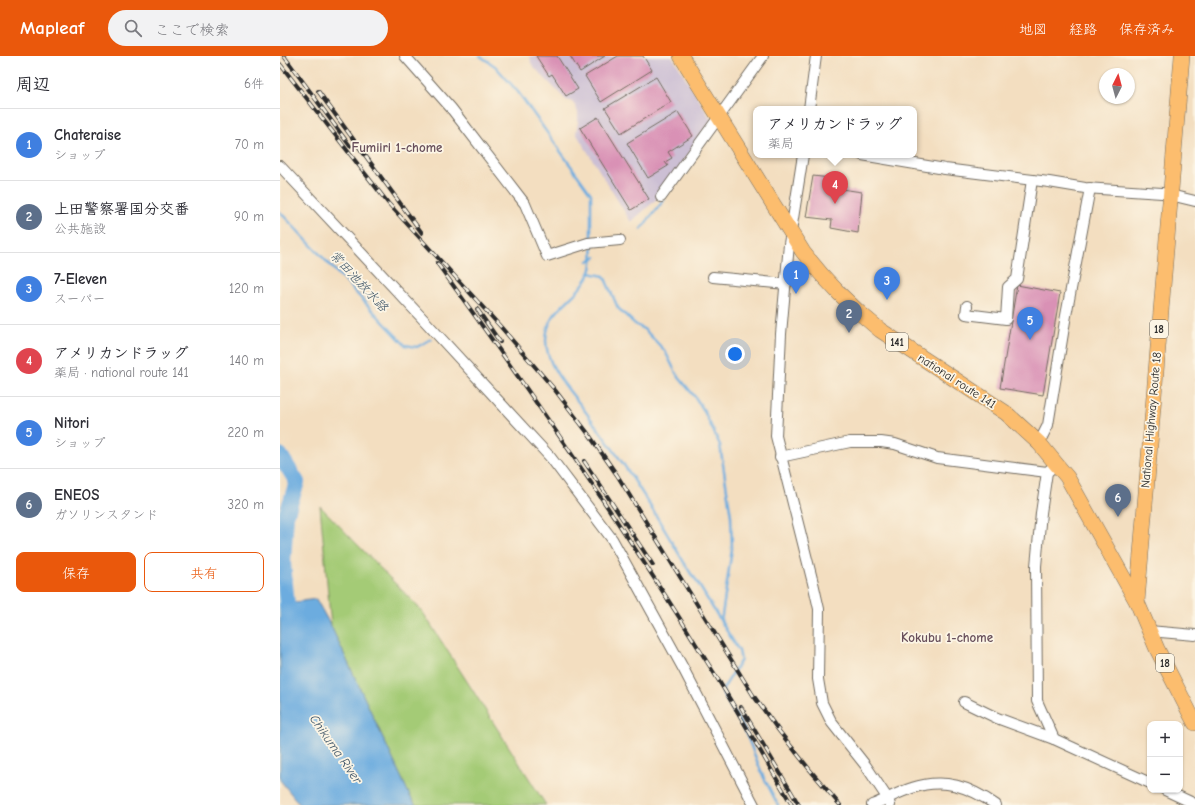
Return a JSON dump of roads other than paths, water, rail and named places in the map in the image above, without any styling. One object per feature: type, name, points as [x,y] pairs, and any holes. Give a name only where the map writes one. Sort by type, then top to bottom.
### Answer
[{"type":"highway","name":"national route 141","points":[[681,56],[790,232],[822,277],[842,298],[880,330],[997,407],[1015,420],[1040,443],[1052,469],[1067,477],[1137,602]]},
{"type":"highway","name":"National Highway Route 18","points":[[1182,56],[1137,602],[1149,631],[1195,723]]},
{"type":"street","points":[[405,56],[451,108],[524,204],[547,256],[591,243],[620,240]]},
{"type":"street","points":[[661,197],[763,56]]},
{"type":"street","points":[[809,106],[816,56]]},
{"type":"street","points":[[803,158],[793,224],[790,232],[776,436],[819,609],[818,679],[822,703],[832,723],[866,766],[889,802]]},
{"type":"street","points":[[880,158],[945,169],[1049,182],[1079,188],[1171,195],[1195,201]]},
{"type":"street","points":[[280,166],[551,458],[612,539],[683,668],[754,805]]},
{"type":"street","points":[[966,306],[966,314],[1006,319],[1008,286],[1018,279],[1032,180]]},
{"type":"street","points":[[1040,443],[1048,425],[1065,321],[1090,188]]},
{"type":"street","points":[[713,277],[786,284]]},
{"type":"street","points":[[780,457],[850,442],[882,442],[895,444],[937,458],[1052,469],[1041,513],[1036,566],[1037,701],[1054,739]]},
{"type":"street","points":[[1149,631],[1195,635]]},
{"type":"street","points":[[964,702],[997,718],[1054,739],[1147,782]]},
{"type":"street","points":[[872,805],[889,802],[913,788],[934,784],[953,785],[968,788],[996,805]]},
{"type":"street","points":[[1171,793],[1195,804]]},
{"type":"water","points":[[316,599],[331,626],[410,796],[416,805],[300,805],[280,780],[280,604]]},
{"type":"waterway","points":[[480,56],[495,66],[518,92],[591,194],[591,239]]},
{"type":"waterway","name":"常田池放水路","points":[[641,229],[664,200]]},
{"type":"waterway","name":"常田池放水路","points":[[280,212],[405,345],[417,347],[431,339]]},
{"type":"waterway","points":[[592,244],[592,265],[588,277],[576,293],[556,313],[547,330],[546,341],[550,361],[560,379],[621,461],[651,507],[739,651],[741,660],[723,689],[723,694],[745,731],[763,776],[778,805]]},
{"type":"waterway","name":"常田池放水路","points":[[588,261],[596,257]]},
{"type":"waterway","points":[[589,273],[604,276],[618,308],[635,324],[645,330],[665,351],[677,375],[703,409],[720,445],[731,516],[732,549],[721,622]]},
{"type":"waterway","name":"Chikuma River","points":[[280,455],[297,482],[286,516],[283,563],[289,625]]},
{"type":"railway","points":[[284,56],[350,146]]},
{"type":"railway","points":[[280,64],[388,203],[500,326],[555,390],[587,432],[617,475],[753,695],[779,731],[840,805]]},
{"type":"railway","points":[[318,91],[422,233]]},
{"type":"railway","points":[[437,263],[542,411],[644,562],[720,682],[792,805]]},
{"type":"railway","points":[[477,309],[500,342]]},
{"type":"railway","points":[[584,461],[653,565]]},
{"type":"railway","points":[[741,707],[799,805]]},
{"type":"place","name":"アメリカンドラッグ","points":[[835,204]]},
{"type":"place","name":"Chateraise","points":[[796,294]]},
{"type":"place","name":"7-Eleven","points":[[887,300]]},
{"type":"place","name":"上田警察署国分交番","points":[[849,333]]},
{"type":"place","name":"Nitori","points":[[1030,340]]},
{"type":"place","name":"ENEOS","points":[[1118,517]]},
{"type":"district","name":"Fumiiri 1-chome","points":[[397,147]]},
{"type":"district","name":"Kokubu 1-chome","points":[[947,637]]}]
